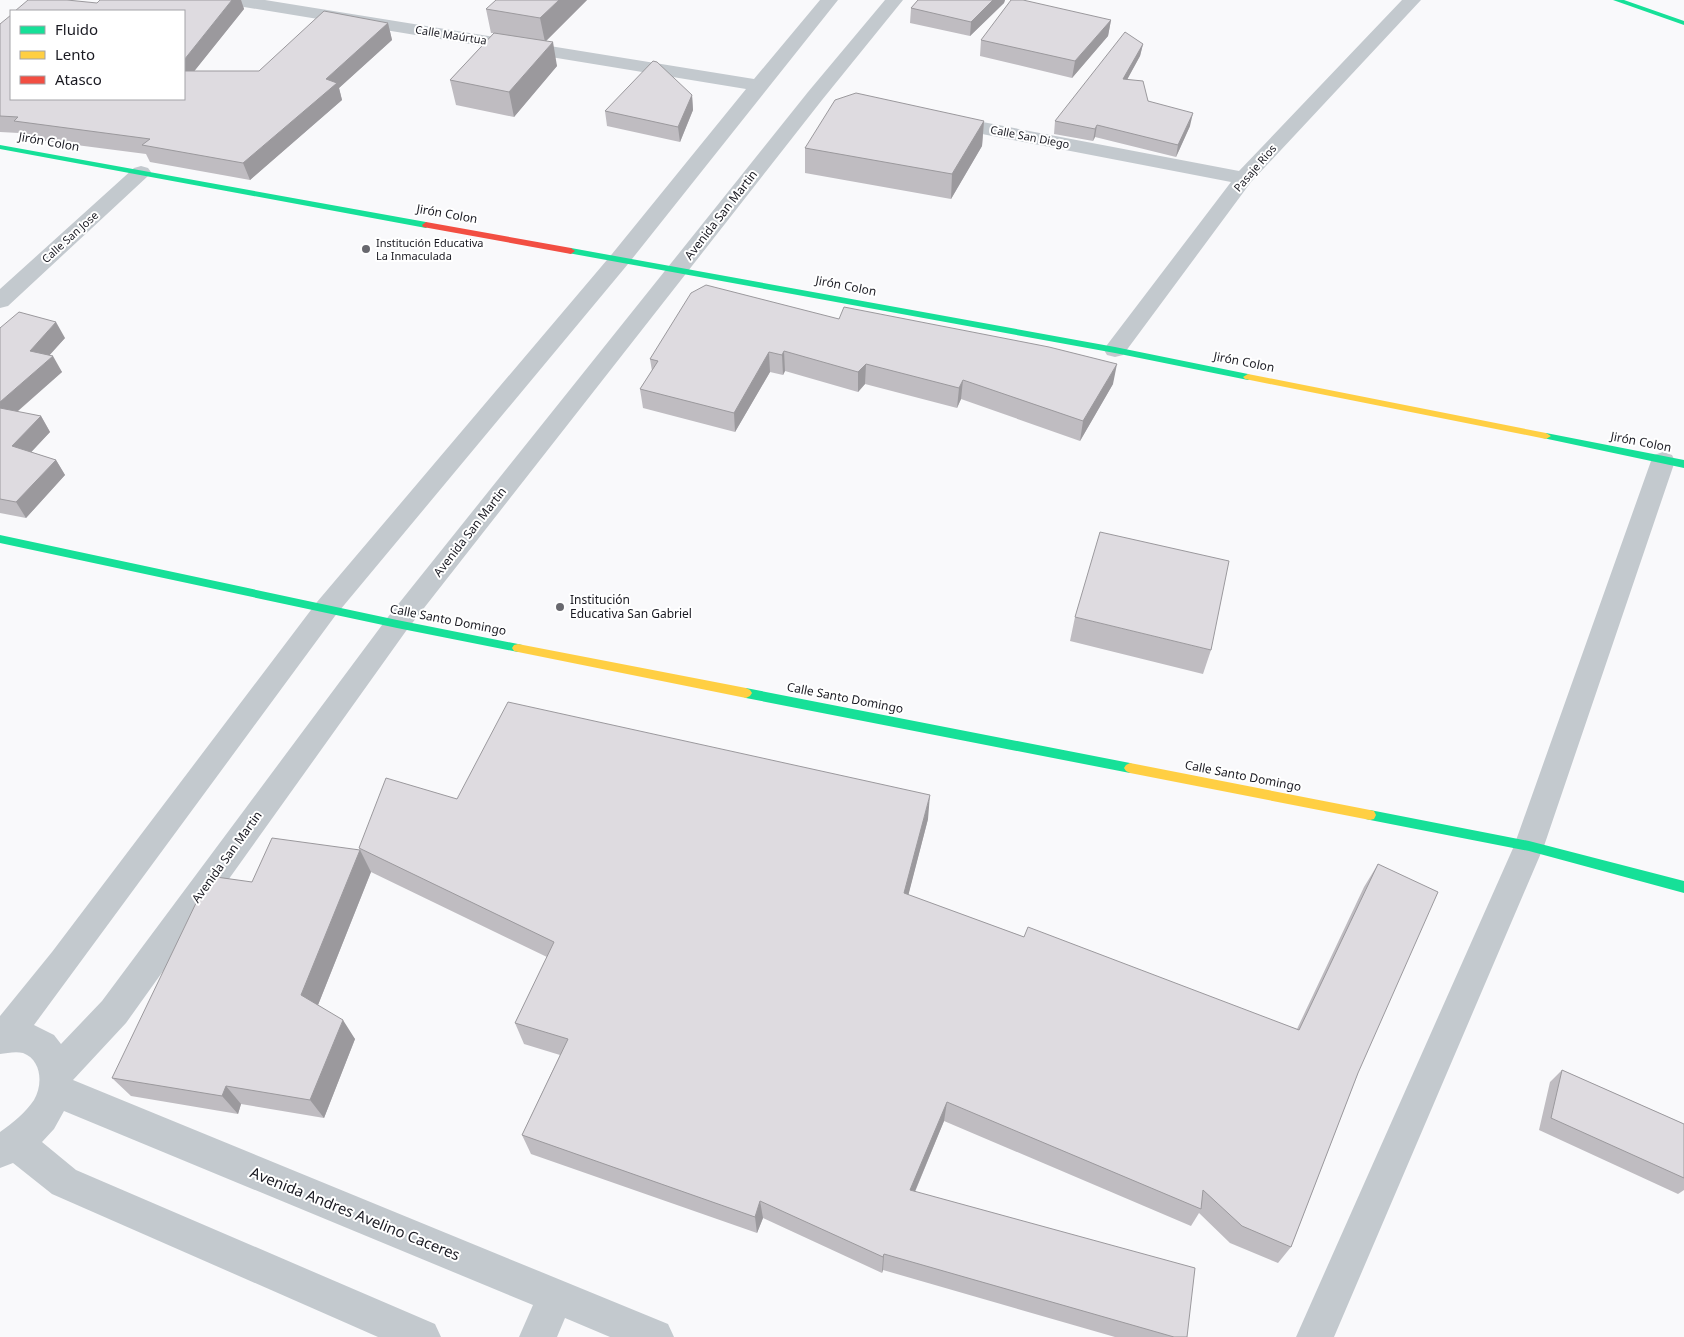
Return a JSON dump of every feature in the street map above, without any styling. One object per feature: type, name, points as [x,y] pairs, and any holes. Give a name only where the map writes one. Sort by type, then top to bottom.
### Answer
[{"type":"street","name":"Calle Maúrtua","points":[[234,0],[758,85]]},
{"type":"street","points":[[2,1037],[63,962],[326,609],[620,259],[758,85],[829,0]]},
{"type":"street","name":"Avenida San Martin","points":[[7,1147],[33,1128],[47,1110],[56,1082],[114,1012],[397,624],[678,269],[825,98],[894,0]]},
{"type":"street","name":"Pasaje Rios","points":[[1115,350],[1244,178],[1412,0]]},
{"type":"street","points":[[1617,0],[1684,23]]},
{"type":"street","name":"Calle San Diego","points":[[932,119],[1244,178]]},
{"type":"street","name":"Jirón Colon","points":[[0,147],[1115,350],[1673,462]]},
{"type":"street","name":"Calle San Jose","points":[[0,301],[141,172]]},
{"type":"street","points":[[1315,1337],[1529,846],[1673,462]]},
{"type":"street","name":"Calle Santo Domingo","points":[[0,539],[397,624],[1529,846],[1684,887]]},
{"type":"street","points":[[2,1037],[24,1038],[40,1044],[52,1056],[56,1082]]},
{"type":"street","name":"Avenida Andres Avelino Caceres","points":[[56,1082],[655,1337]]},
{"type":"street","points":[[7,1147],[64,1182],[422,1337]]},
{"type":"street","points":[[538,1337],[556,1296]]},
{"type":"building","points":[[28,0],[67,0],[97,3],[100,0],[232,0],[185,59],[185,10],[16,10]]},
{"type":"building","points":[[496,0],[559,0],[540,18],[486,9]]},
{"type":"building","points":[[918,0],[993,0],[971,22],[911,8]]},
{"type":"building","points":[[1011,0],[1023,0],[1111,20],[1075,61],[981,40]]},
{"type":"building","points":[[324,11],[388,23],[326,79],[337,83],[243,163],[142,145],[150,139],[14,121],[18,117],[0,116],[0,24],[10,16],[10,100],[185,100],[185,71],[259,71]]},
{"type":"building","points":[[1125,32],[1143,44],[1123,79],[1143,81],[1148,101],[1193,113],[1178,145],[1097,125],[1095,129],[1055,121]]},
{"type":"building","points":[[494,33],[553,42],[509,92],[450,80]]},
{"type":"building","points":[[653,61],[657,62],[692,95],[678,127],[605,111]]},
{"type":"building","points":[[856,93],[984,121],[952,174],[805,148],[835,100]]},
{"type":"building","points":[[706,285],[839,319],[844,307],[1049,347],[1117,364],[1083,421],[963,380],[959,388],[866,364],[858,372],[784,351],[782,355],[769,352],[734,413],[640,389],[658,361],[650,359],[691,293]]},
{"type":"building","points":[[19,312],[56,322],[30,351],[53,356],[0,402],[0,328]]},
{"type":"building","points":[[0,408],[41,416],[12,446],[56,460],[16,502],[0,499]]},
{"type":"building","points":[[1100,532],[1229,561],[1211,650],[1075,617]]},
{"type":"building","points":[[508,702],[930,795],[904,893],[1024,937],[1028,927],[1299,1030],[1378,864],[1438,892],[1358,1073],[1291,1247],[1242,1226],[1203,1190],[1201,1209],[947,1102],[910,1190],[1195,1268],[1187,1337],[1174,1337],[884,1254],[883,1257],[760,1201],[755,1217],[522,1135],[568,1039],[515,1023],[554,942],[359,848],[386,778],[457,799]]},
{"type":"building","points":[[272,838],[360,850],[301,995],[343,1020],[310,1100],[226,1086],[222,1096],[112,1078],[209,876],[252,882]]},
{"type":"building","points":[[1562,1070],[1684,1124],[1684,1178],[1551,1118]]},
{"type":"traffic: fast","points":[[1617,0],[1684,23]]},
{"type":"traffic: fast","points":[[0,147],[426,225]]},
{"type":"traffic: fast","points":[[571,251],[1115,350],[1248,377]]},
{"type":"traffic: fast","points":[[1546,436],[1684,464]]},
{"type":"traffic: fast","points":[[0,539],[518,648]]},
{"type":"traffic: fast","points":[[746,693],[1130,768]]},
{"type":"traffic: fast","points":[[1370,815],[1529,846],[1684,887]]},
{"type":"traffic: slow","points":[[1248,377],[1546,436]]},
{"type":"traffic: slow","points":[[518,648],[746,693]]},
{"type":"traffic: slow","points":[[1130,768],[1370,815]]},
{"type":"traffic: jam","points":[[426,225],[571,251]]},
{"type":"place","name":"Institución Educativa La Inmaculada","points":[[366,249]]},
{"type":"place","name":"Institución Educativa San Gabriel","points":[[560,607]]}]
